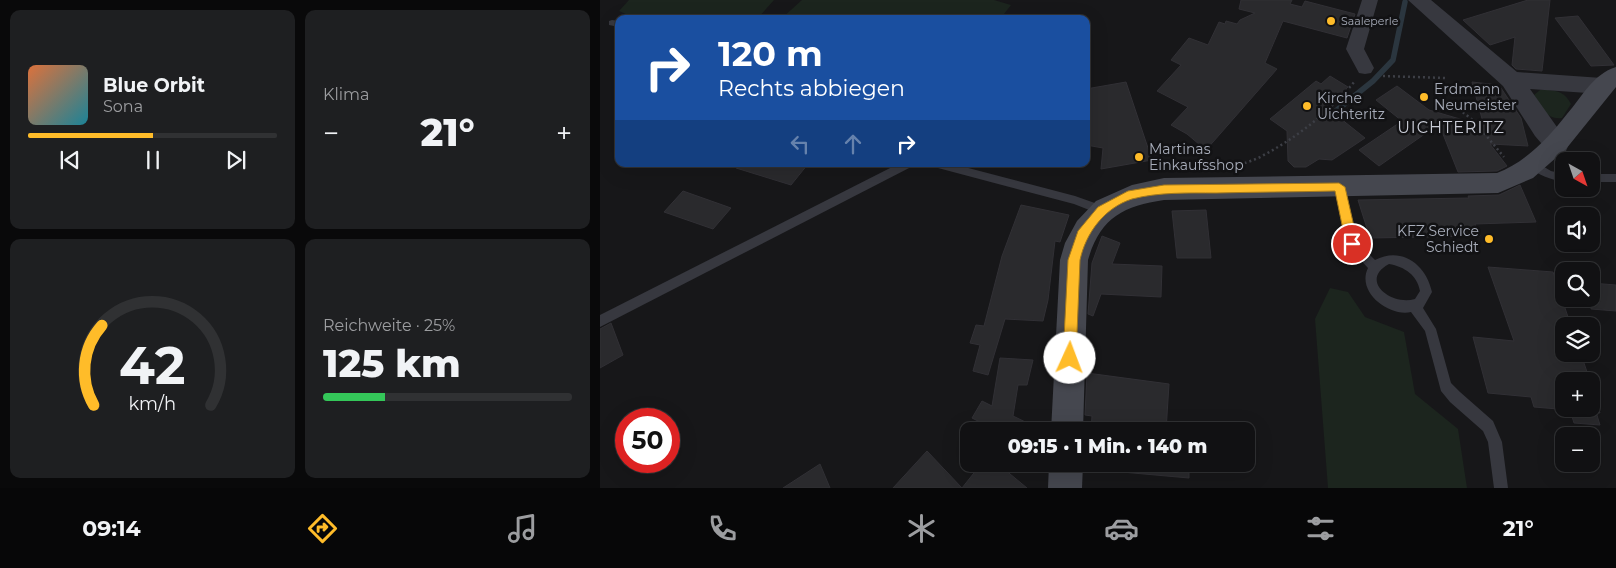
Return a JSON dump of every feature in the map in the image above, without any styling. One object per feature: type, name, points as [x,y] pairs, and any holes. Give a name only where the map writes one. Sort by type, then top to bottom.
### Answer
[{"type":"main road","points":[[1067,422],[1074,260],[1082,234],[1102,210],[1128,196],[1147,191],[1498,183],[1526,170],[1557,144],[1611,81]]},
{"type":"main road","points":[[1065,488],[1066,472]]},
{"type":"street","points":[[1365,68],[1355,49],[1370,0]]},
{"type":"street","points":[[1418,0],[1512,80],[1544,129],[1557,144]]},
{"type":"street","points":[[1512,80],[1611,81]]},
{"type":"lane","points":[[600,321],[901,167]]},
{"type":"lane","points":[[949,167],[1075,200],[1102,210]]},
{"type":"lane","points":[[1526,170],[1555,176]]},
{"type":"lane","points":[[1600,178],[1616,178]]},
{"type":"lane","points":[[1339,187],[1352,244],[1374,266]]},
{"type":"lane","points":[[1388,259],[1397,260],[1415,268],[1421,276],[1426,292],[1423,298],[1414,306],[1403,308],[1394,306],[1378,296],[1370,280],[1374,266],[1388,259]]},
{"type":"lane","points":[[1414,306],[1430,330],[1446,386],[1455,398],[1488,426],[1495,442],[1501,488]]},
{"type":"path","points":[[1223,188],[1228,173],[1242,163],[1259,157],[1291,139],[1319,119],[1341,99],[1365,68]]},
{"type":"path","points":[[1386,77],[1446,78]]},
{"type":"path","points":[[1455,106],[1474,121],[1526,170]]},
{"type":"shaded area","points":[[629,0],[774,0],[761,15],[628,15],[619,11]]},
{"type":"shaded area","points":[[802,0],[994,0],[1011,5],[1003,15],[785,15]]},
{"type":"shaded area","points":[[1540,90],[1562,93],[1568,99],[1571,104],[1562,118],[1552,117],[1545,112],[1534,95]]},
{"type":"shaded area","points":[[1330,288],[1348,292],[1365,317],[1404,332],[1415,394],[1458,429],[1467,488],[1328,488],[1315,319]]},
{"type":"building","points":[[1241,0],[1292,0],[1290,4],[1302,7],[1305,1],[1355,14],[1347,38],[1283,21],[1265,63],[1277,69],[1206,150],[1187,134],[1171,125],[1188,107],[1157,91],[1181,65],[1171,60],[1189,38],[1208,45],[1219,22],[1225,24],[1226,21],[1237,24],[1240,20],[1255,13],[1239,9]]},
{"type":"building","points":[[1528,0],[1550,0],[1542,71],[1516,69],[1512,65],[1515,37],[1490,45],[1463,20]]},
{"type":"building","points":[[1578,16],[1614,65],[1591,66],[1555,18]]},
{"type":"building","points":[[1330,76],[1348,87],[1326,107],[1365,138],[1332,160],[1319,159],[1306,167],[1294,167],[1288,161],[1287,131],[1270,119],[1316,81],[1321,84]]},
{"type":"building","points":[[1126,82],[1152,160],[1101,169],[1103,148],[1090,146],[1090,88]]},
{"type":"building","points":[[1472,82],[1499,85],[1521,118],[1528,146],[1490,144],[1507,166],[1497,171],[1458,172],[1439,124],[1379,166],[1359,150],[1402,121],[1376,100],[1397,86],[1429,110],[1484,126]]},
{"type":"building","points":[[736,167],[806,167],[791,185]]},
{"type":"building","points":[[1520,185],[1536,222],[1475,224],[1480,236],[1370,238],[1358,200],[1469,198],[1468,196],[1499,195]]},
{"type":"building","points":[[683,191],[731,208],[713,229],[664,212]]},
{"type":"building","points":[[1021,205],[1069,215],[1060,242],[1055,241],[1048,300],[1043,321],[1005,319],[988,375],[973,371],[980,345],[970,343],[976,325],[984,326],[1002,256]]},
{"type":"building","points":[[1206,210],[1211,258],[1177,258],[1172,211]]},
{"type":"building","points":[[1102,236],[1120,243],[1112,264],[1162,266],[1161,297],[1101,294],[1093,316],[1088,314],[1092,263]]},
{"type":"building","points":[[1488,267],[1553,272],[1555,278],[1555,307],[1565,307],[1568,317],[1555,317],[1555,362],[1584,362],[1587,372],[1555,372],[1555,409],[1534,407],[1531,397],[1488,393],[1473,337],[1514,341]]},
{"type":"building","points":[[1600,284],[1616,285],[1616,311],[1591,309],[1591,307],[1600,307]]},
{"type":"building","points":[[611,323],[623,355],[600,368],[600,329]]},
{"type":"building","points":[[1000,358],[1033,360],[1027,385],[1018,385],[1013,416],[1025,422],[980,422],[972,418],[982,401],[992,406]]},
{"type":"building","points":[[1087,373],[1169,384],[1167,422],[1092,422],[1092,416],[1085,415]]},
{"type":"building","points":[[1572,417],[1598,417],[1600,425],[1574,423]]},
{"type":"building","points":[[927,451],[962,488],[893,488]]},
{"type":"building","points":[[820,464],[830,488],[783,488]]},
{"type":"building","points":[[975,472],[1008,472],[1027,488],[962,488]]},
{"type":"building","points":[[1122,472],[1189,472],[1189,478]]},
{"type":"waterway","points":[[1327,118],[1373,81],[1393,60],[1405,2]]},
{"type":"place","name":"Saaleperle","points":[[1331,21]]},
{"type":"place","name":"Erdmann Neumeister","points":[[1424,97]]},
{"type":"place","name":"Kirche Uichteritz","points":[[1307,106]]},
{"type":"place","name":"Martinas Einkaufsshop","points":[[1139,157]]},
{"type":"place","name":"KFZ Service Schiedt","points":[[1489,239]]},
{"type":"district","name":"UICHTERITZ","points":[[1451,127]]},
{"type":"route","points":[[1070,358],[1074,260],[1077,246],[1082,234],[1102,210],[1128,196],[1164,189],[1339,187],[1352,244]]}]
